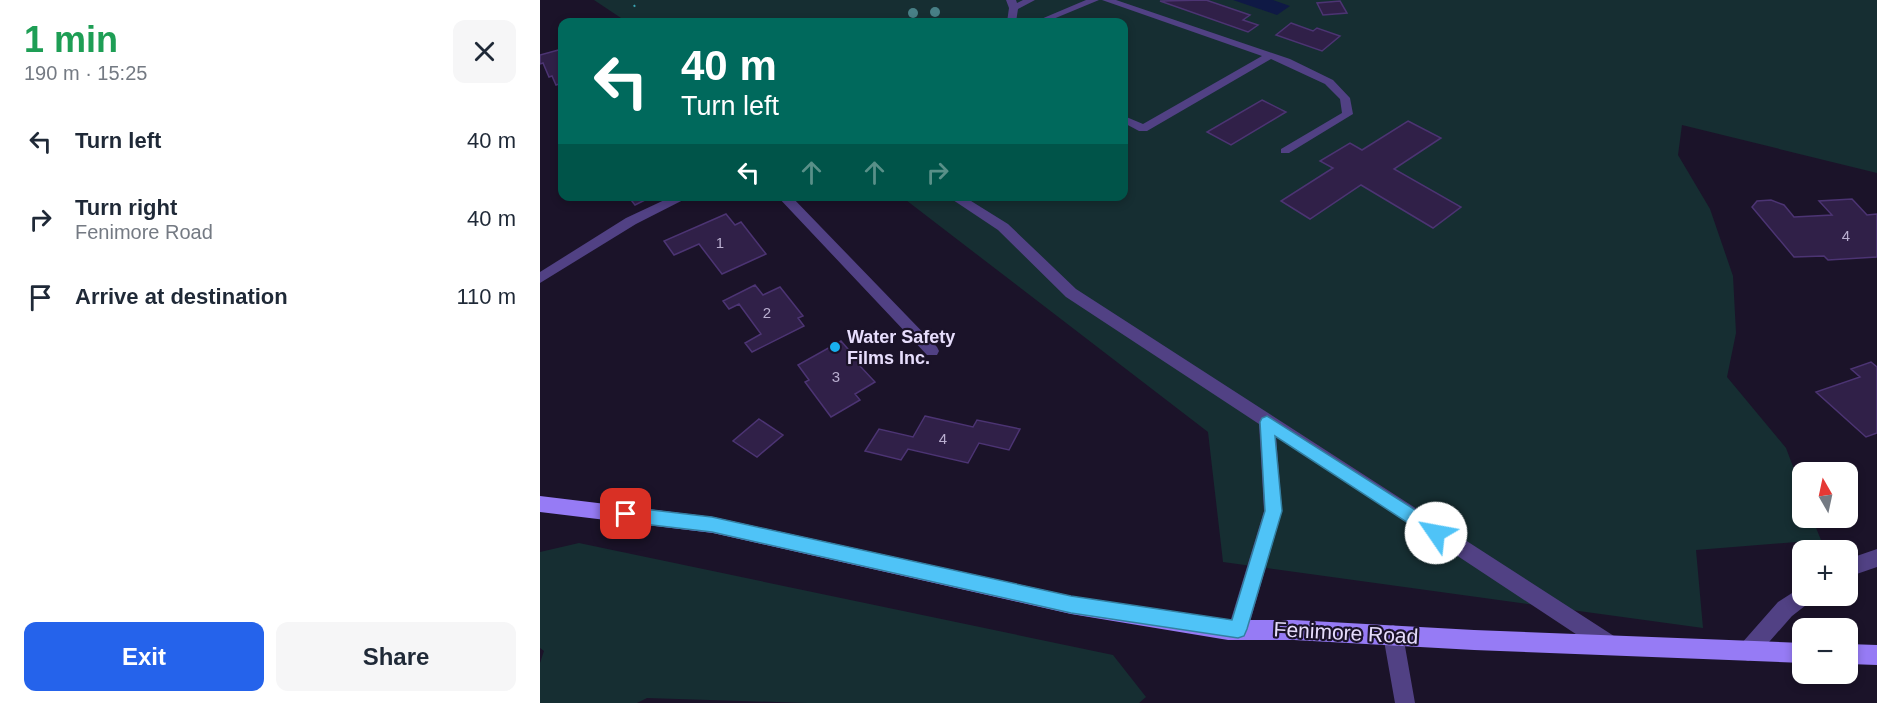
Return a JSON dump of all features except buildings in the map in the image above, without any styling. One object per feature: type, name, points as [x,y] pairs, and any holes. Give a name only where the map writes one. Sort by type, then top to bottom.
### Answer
[{"type":"street","points":[[1012,4],[1030,0]]},
{"type":"street","points":[[1049,18],[1094,0]]},
{"type":"street","points":[[1107,0],[1270,56],[1329,82],[1345,98],[1348,114],[1285,151]]},
{"type":"street","points":[[1128,120],[1143,129],[1270,56]]},
{"type":"street","points":[[540,278],[632,221],[674,201]]},
{"type":"street","points":[[788,201],[932,351]]},
{"type":"street","points":[[961,201],[1003,227],[1071,293],[1610,645]]},
{"type":"street","points":[[1238,629],[1274,511],[1267,422]]},
{"type":"street","name":"Fenimore Road","points":[[540,504],[712,525],[1071,605],[1238,629],[1792,653]]},
{"type":"street","points":[[1858,565],[1877,558]]},
{"type":"street","points":[[1748,651],[1792,604]]},
{"type":"street","points":[[1393,635],[1405,703]]},
{"type":"street","points":[[1858,654],[1877,655]]},
{"type":"path","points":[[634,5],[636,9]]},
{"type":"green space","points":[[594,0],[1877,0],[1877,173],[1682,125],[1678,155],[1710,209],[1733,276],[1736,333],[1727,377],[1786,448],[1792,464],[1792,528],[1816,528],[1821,540],[1792,540],[1792,542],[1696,550],[1703,628],[1223,562],[1208,432],[907,201],[1128,201],[1128,18],[621,18]]},
{"type":"green space","points":[[579,543],[1113,655],[1146,697],[1139,703],[807,703],[647,698],[637,703],[540,703],[540,663],[544,651],[540,648],[540,552]]},
{"type":"water","points":[[1233,0],[1273,0],[1290,6],[1277,15]]},
{"type":"place","name":"Water Safety Films Inc.","points":[[835,347]]},
{"type":"route","points":[[626,514],[712,525],[1071,605],[1228,630],[1238,629],[1274,511],[1267,422],[1436,533]]}]
